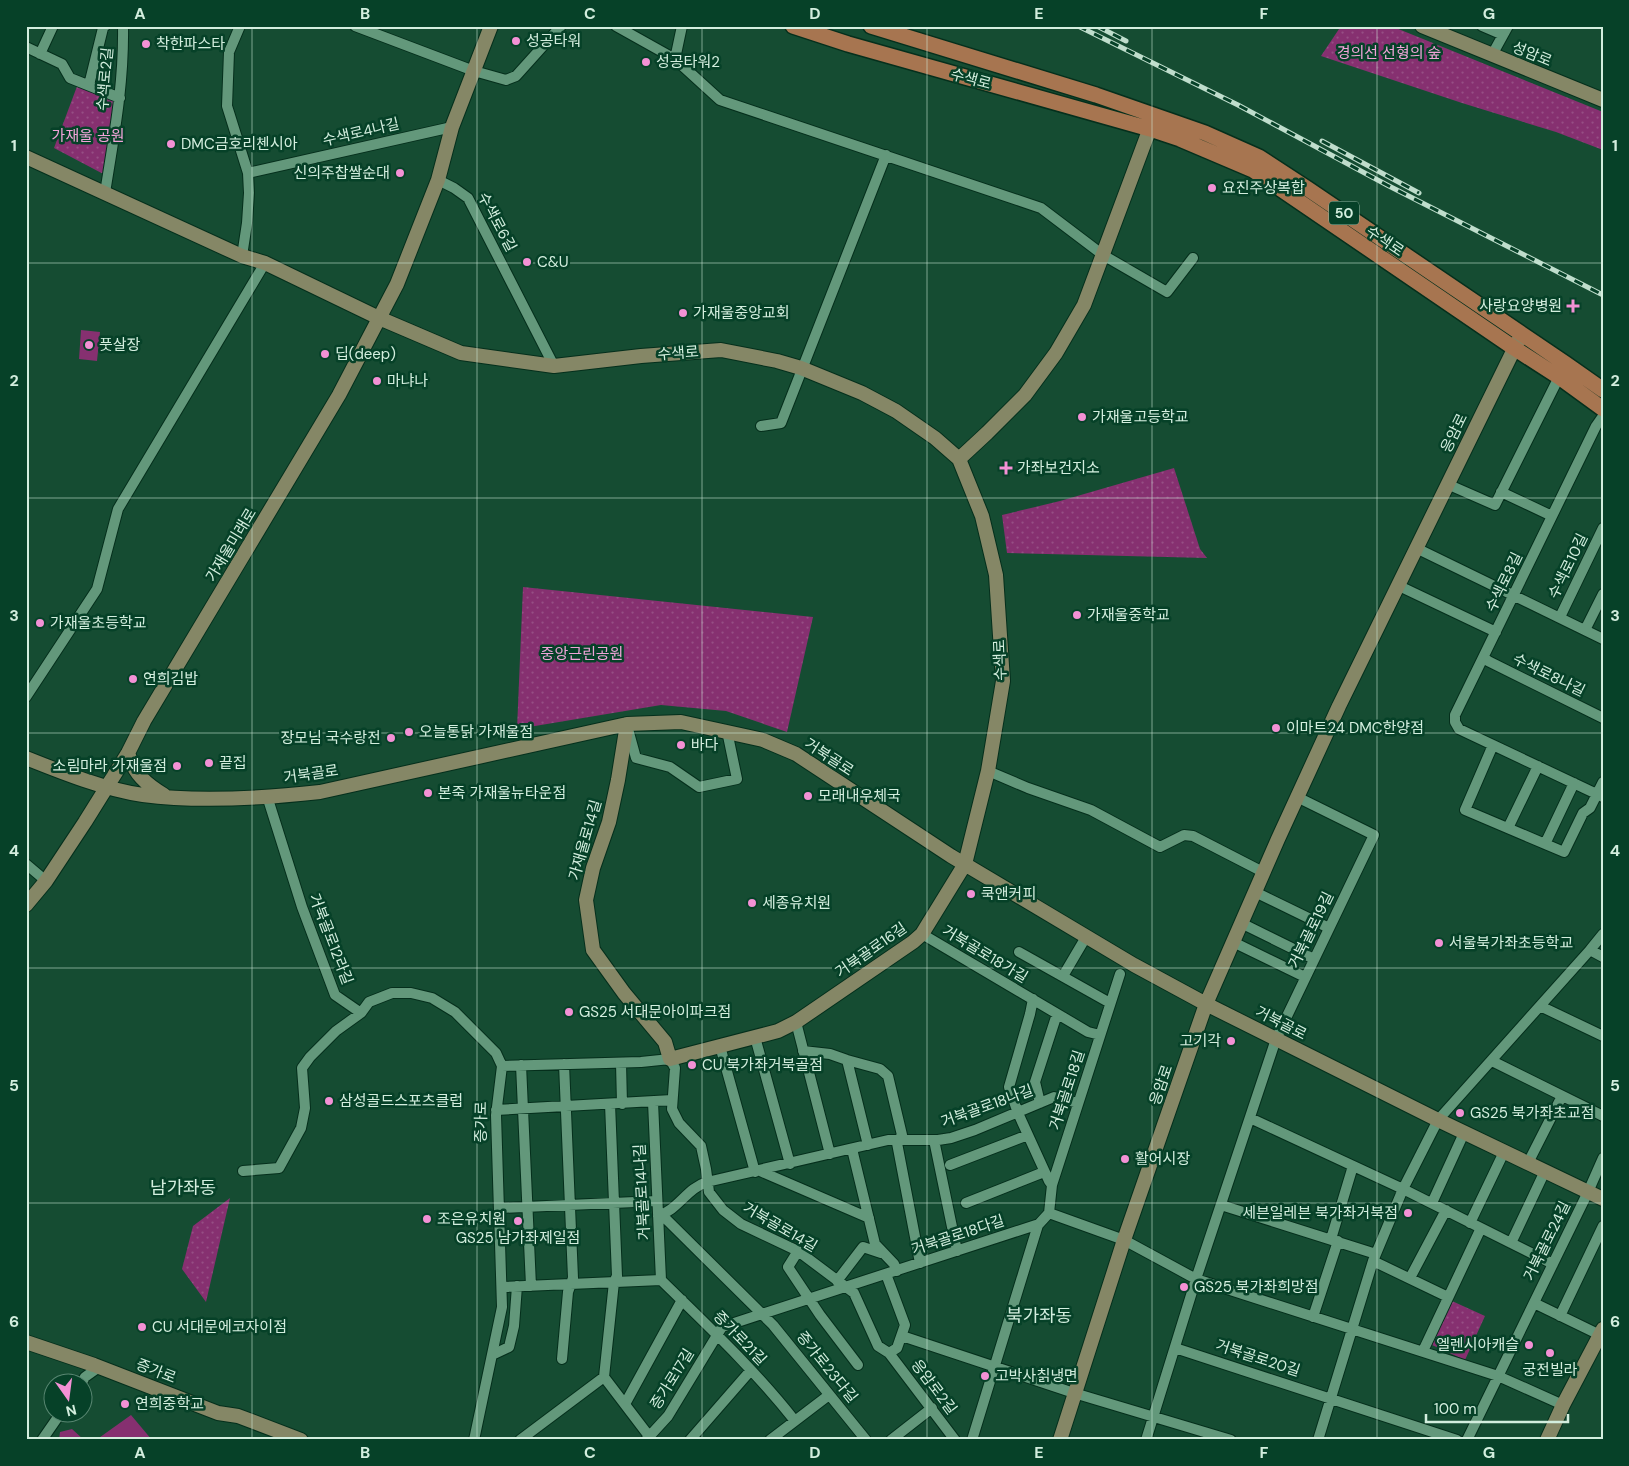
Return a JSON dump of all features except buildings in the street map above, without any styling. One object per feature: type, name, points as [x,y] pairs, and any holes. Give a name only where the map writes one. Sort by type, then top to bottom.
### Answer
[{"type":"main road","points":[[438,180],[452,127],[491,26]]},
{"type":"main road","name":"수색로","points":[[793,26],[848,44],[1212,136],[1259,157],[1603,390]]},
{"type":"main road","name":"수색로","points":[[871,26],[1060,83],[1153,122],[1188,142],[1253,170],[1559,377],[1603,409]]},
{"type":"main road","name":"성암로","points":[[1422,26],[1603,100]]},
{"type":"main road","points":[[959,458],[1025,395],[1056,353],[1084,305],[1153,122]]},
{"type":"main road","points":[[26,157],[242,256],[265,263],[379,318]]},
{"type":"main road","name":"가재울미래로","points":[[108,786],[128,753],[144,721],[339,395],[397,284],[438,180]]},
{"type":"main road","name":"수색로","points":[[379,318],[461,353],[554,366],[641,356],[721,350],[777,361],[801,368],[862,393],[896,411],[935,438],[959,458],[982,516],[996,575],[1002,680],[988,771],[965,864]]},
{"type":"main road","name":"응암로","points":[[1060,1440],[1124,1240],[1206,1004],[1263,872],[1339,706],[1521,334]]},
{"type":"main road","name":"거북골로","points":[[26,758],[64,773],[142,794],[166,797],[208,798],[320,792],[627,724],[681,722],[763,740],[796,754],[965,864],[1134,965],[1206,1004],[1464,1133],[1603,1199]]},
{"type":"main road","name":"가재울로14길","points":[[627,724],[609,822],[593,868],[586,900],[593,950],[624,993],[665,1042],[670,1059]]},
{"type":"main road","points":[[128,753],[134,770],[139,776],[166,797]]},
{"type":"main road","points":[[26,905],[46,881],[108,786]]},
{"type":"main road","name":"거북골로16길","points":[[670,1059],[778,1031],[796,1022],[922,934],[965,864]]},
{"type":"main road","points":[[1547,1440],[1601,1332]]},
{"type":"main road","name":"증가로","points":[[26,1342],[99,1367],[218,1413],[238,1416],[301,1440]]},
{"type":"street","points":[[40,54],[53,26]]},
{"type":"street","name":"수색로2길","points":[[105,193],[124,61],[123,26]]},
{"type":"street","points":[[240,26],[229,52],[227,106],[248,173],[247,223],[242,256]]},
{"type":"street","points":[[355,26],[474,71],[506,80],[516,76],[561,26]]},
{"type":"street","points":[[616,26],[675,59],[720,100],[1041,208],[1103,255],[1167,292],[1193,258]]},
{"type":"street","points":[[675,59],[682,26]]},
{"type":"street","points":[[1482,26],[1506,31],[1492,55]]},
{"type":"street","name":"수색로2길","points":[[89,85],[104,27]]},
{"type":"street","points":[[26,47],[62,64],[70,78],[120,98]]},
{"type":"street","name":"수색로4나길","points":[[248,173],[452,127]]},
{"type":"street","points":[[760,426],[781,423],[886,155]]},
{"type":"street","name":"수색로6길","points":[[438,180],[468,198],[554,366]]},
{"type":"street","points":[[26,697],[97,588],[118,509],[265,263]]},
{"type":"street","points":[[1447,484],[1495,505],[1559,377]]},
{"type":"street","name":"수색로8길","points":[[1600,796],[1459,729],[1455,722],[1455,715],[1596,426],[1603,416]]},
{"type":"street","points":[[1501,492],[1552,516]]},
{"type":"street","name":"수색로10길","points":[[1560,617],[1603,528]]},
{"type":"street","points":[[1416,548],[1603,638]]},
{"type":"street","points":[[1397,585],[1496,632]]},
{"type":"street","points":[[1585,630],[1603,594]]},
{"type":"street","name":"수색로8나길","points":[[1484,657],[1488,661],[1603,718]]},
{"type":"street","points":[[627,724],[636,758],[670,767],[699,787],[737,779],[727,731]]},
{"type":"street","points":[[1493,745],[1465,810],[1564,852],[1583,814],[1600,796],[1603,782]]},
{"type":"street","points":[[1508,828],[1538,766]]},
{"type":"street","points":[[988,771],[1028,788],[1091,810],[1160,847],[1184,834],[1193,836],[1263,872]]},
{"type":"street","points":[[1545,844],[1574,783]]},
{"type":"street","name":"거북골로12라길","points":[[267,796],[302,907],[335,995],[361,1013]]},
{"type":"street","name":"거북골로19길","points":[[1276,1039],[1374,835],[1297,797]]},
{"type":"street","points":[[26,864],[46,881]]},
{"type":"street","points":[[1255,892],[1329,928]]},
{"type":"street","points":[[1241,923],[1314,959]]},
{"type":"street","name":"거북골로18가길","points":[[922,934],[1088,1032],[1100,1036]]},
{"type":"street","points":[[1318,1440],[1351,1329],[1375,1257],[1403,1189],[1438,1120],[1603,934]]},
{"type":"street","points":[[1062,976],[1086,937]]},
{"type":"street","points":[[1233,942],[1305,977]]},
{"type":"street","points":[[1590,950],[1603,957]]},
{"type":"street","points":[[1019,952],[1110,1003]]},
{"type":"street","name":"거북골로18길","points":[[1049,1213],[1052,1186],[1120,974]]},
{"type":"street","points":[[243,1171],[279,1168],[300,1128],[305,1108],[302,1068],[310,1057],[336,1031],[361,1013],[369,1002],[392,993],[432,998],[455,1012],[496,1053],[502,1066],[621,1063],[670,1059]]},
{"type":"street","name":"거북골로18가길","points":[[1018,1113],[1009,1087],[1033,999]]},
{"type":"street","points":[[1540,1006],[1603,1036]]},
{"type":"street","points":[[1040,1103],[1035,1082],[1058,1014]]},
{"type":"street","points":[[796,1022],[830,1154]]},
{"type":"street","points":[[755,1037],[790,1164]]},
{"type":"street","points":[[1146,1440],[1196,1279],[1276,1039]]},
{"type":"street","points":[[720,1046],[757,1172],[868,1218]]},
{"type":"street","points":[[804,1051],[830,1054],[880,1070],[888,1076],[902,1135],[896,1143],[920,1263]]},
{"type":"street","name":"거북골로14길","points":[[670,1059],[675,1068],[672,1109],[679,1122],[701,1146],[709,1192],[723,1210],[741,1224],[798,1251],[854,1293],[878,1346],[889,1353]]},
{"type":"street","points":[[847,1060],[868,1145]]},
{"type":"street","points":[[1492,1061],[1603,1116]]},
{"type":"street","points":[[621,1063],[622,1104]]},
{"type":"street","points":[[562,1359],[568,1292],[573,1278],[564,1064]]},
{"type":"street","name":"증가로","points":[[474,1440],[502,1307],[496,1110],[502,1066]]},
{"type":"street","points":[[521,1066],[531,1286]]},
{"type":"street","points":[[1528,1163],[1562,1096]]},
{"type":"street","name":"거북골로18나길","points":[[658,1216],[667,1214],[699,1184],[888,1140],[951,1138],[1018,1113],[1054,1097],[1078,1103]]},
{"type":"street","points":[[496,1110],[672,1100]]},
{"type":"street","name":"거북골로14나길","points":[[653,1102],[661,1280]]},
{"type":"street","points":[[520,1440],[604,1377],[614,1282],[617,1276],[610,1104]]},
{"type":"street","name":"거북골로18길","points":[[1018,1113],[1052,1186]]},
{"type":"street","points":[[1250,1118],[1403,1189],[1553,1264]]},
{"type":"street","points":[[1432,1204],[1464,1133]]},
{"type":"street","name":"거북골로18길","points":[[950,1165],[1028,1135]]},
{"type":"street","name":"거북골로18나길","points":[[934,1140],[957,1251]]},
{"type":"street","points":[[852,1149],[875,1244],[894,1264],[897,1271]]},
{"type":"street","points":[[1470,1223],[1504,1152]]},
{"type":"street","name":"거북골로24길","points":[[1467,1440],[1603,1158]]},
{"type":"street","points":[[1313,1317],[1335,1240],[1353,1166]]},
{"type":"street","points":[[1511,1243],[1545,1171]]},
{"type":"street","points":[[966,1203],[1044,1172]]},
{"type":"street","points":[[500,1208],[658,1201]]},
{"type":"street","points":[[1221,1204],[1335,1240],[1375,1257],[1410,1278],[1448,1297]]},
{"type":"street","points":[[1410,1278],[1446,1210]]},
{"type":"street","points":[[972,1440],[1039,1224],[1049,1213],[1124,1240],[1196,1279],[1498,1376],[1563,1405]]},
{"type":"street","name":"증가로23다길","points":[[658,1216],[666,1219],[763,1314],[866,1440]]},
{"type":"street","name":"거북골로18다길","points":[[811,1299],[1039,1224]]},
{"type":"street","points":[[1560,1316],[1603,1226]]},
{"type":"street","points":[[1423,1351],[1481,1228]]},
{"type":"street","points":[[837,1281],[863,1247],[884,1254]]},
{"type":"street","name":"증가로23다길","points":[[798,1251],[788,1267],[820,1315],[858,1365]]},
{"type":"street","points":[[886,1274],[905,1325],[897,1348],[889,1353]]},
{"type":"street","points":[[502,1287],[661,1280]]},
{"type":"street","name":"증가로21길","points":[[661,1280],[778,1398],[795,1421]]},
{"type":"street","points":[[492,1354],[508,1347],[514,1326],[517,1286]]},
{"type":"street","points":[[716,1335],[722,1327],[811,1299]]},
{"type":"street","name":"증가로17길","points":[[625,1404],[682,1300]]},
{"type":"street","name":"거북골로24길","points":[[1534,1303],[1560,1316],[1601,1332]]},
{"type":"street","name":"증가로17길","points":[[604,1377],[649,1439],[668,1416],[716,1335]]},
{"type":"street","points":[[902,1336],[1074,1394],[1231,1440]]},
{"type":"street","name":"거북골로20길","points":[[1175,1348],[1331,1397],[1457,1440]]},
{"type":"street","name":"응암로2길","points":[[889,1353],[955,1440]]},
{"type":"street","points":[[89,1374],[99,1367]]},
{"type":"street","points":[[690,1440],[751,1370]]},
{"type":"street","points":[[770,1440],[782,1436],[795,1421],[830,1395]]},
{"type":"street","points":[[891,1440],[932,1408]]},
{"type":"street","points":[[42,1440],[53,1424]]},
{"type":"green space","name":"경의선 선형의 숲","points":[[1341,26],[1391,26],[1603,112],[1603,150],[1556,132],[1321,56]]},
{"type":"green space","name":"가재울 공원","points":[[79,81],[120,101],[109,177],[54,148]]},
{"type":"green space","name":"풋살장","points":[[81,330],[100,332],[97,361],[79,359]]},
{"type":"green space","points":[[1174,468],[1200,549],[1207,558],[1007,553],[1002,515],[1060,501]]},
{"type":"green space","name":"중앙근린공원","points":[[523,587],[813,617],[787,732],[726,711],[661,705],[517,729]]},
{"type":"green space","points":[[230,1198],[206,1302],[182,1269],[193,1226]]},
{"type":"green space","points":[[1452,1301],[1485,1316],[1465,1360],[1432,1345]]},
{"type":"green space","points":[[131,1415],[152,1440],[96,1440]]},
{"type":"green space","points":[[72,1429],[84,1440],[59,1440],[60,1432]]},
{"type":"railway","points":[[1078,26],[1238,105],[1387,185],[1603,295]]},
{"type":"railway","points":[[1097,26],[1126,41]]},
{"type":"railway","points":[[1322,141],[1419,193]]},
{"type":"place","name":"성공타워","points":[[516,41]]},
{"type":"place","name":"착한파스타","points":[[146,44]]},
{"type":"place","name":"성공타워2","points":[[646,62]]},
{"type":"place","name":"DMC금호리첸시아","points":[[171,144]]},
{"type":"place","name":"신의주찹쌀순대","points":[[400,173]]},
{"type":"place","name":"요진주상복합","points":[[1212,188]]},
{"type":"place","name":"C&U","points":[[527,262]]},
{"type":"place","name":"사랑요양병원","points":[[1573,306]]},
{"type":"place","name":"가재울중앙교회","points":[[683,313]]},
{"type":"place","name":"풋살장","points":[[89,345]]},
{"type":"place","name":"딥(deep)","points":[[325,354]]},
{"type":"place","name":"마냐나","points":[[377,381]]},
{"type":"place","name":"가재울고등학교","points":[[1082,417]]},
{"type":"place","name":"가좌보건지소","points":[[1006,468]]},
{"type":"place","name":"가재울중학교","points":[[1077,615]]},
{"type":"place","name":"가재울초등학교","points":[[40,623]]},
{"type":"place","name":"연희김밥","points":[[133,679]]},
{"type":"place","name":"이마트24 DMC한양점","points":[[1276,728]]},
{"type":"place","name":"오늘통닭 가재울점","points":[[409,732]]},
{"type":"place","name":"장모님 국수랑전","points":[[391,738]]},
{"type":"place","name":"바다","points":[[681,745]]},
{"type":"place","name":"끝집","points":[[209,763]]},
{"type":"place","name":"소림마라 가재울점","points":[[177,766]]},
{"type":"place","name":"본죽 가재울뉴타운점","points":[[428,793]]},
{"type":"place","name":"모래내우체국","points":[[808,796]]},
{"type":"place","name":"쿡앤커피","points":[[971,894]]},
{"type":"place","name":"세종유치원","points":[[752,903]]},
{"type":"place","name":"서울북가좌초등학교","points":[[1439,943]]},
{"type":"place","name":"GS25 서대문아이파크점","points":[[569,1012]]},
{"type":"place","name":"고기각","points":[[1231,1041]]},
{"type":"place","name":"CU 북가좌거북골점","points":[[692,1065]]},
{"type":"place","name":"삼성골드스포츠클럽","points":[[329,1101]]},
{"type":"place","name":"GS25 북가좌초교점","points":[[1460,1113]]},
{"type":"place","name":"활어시장","points":[[1125,1159]]},
{"type":"place","name":"세븐일레븐 북가좌거북점","points":[[1408,1213]]},
{"type":"place","name":"조은유치원","points":[[427,1219]]},
{"type":"place","name":"GS25 남가좌제일점","points":[[518,1221]]},
{"type":"place","name":"GS25 북가좌희망점","points":[[1184,1287]]},
{"type":"place","name":"CU 서대문에코자이점","points":[[142,1327]]},
{"type":"place","name":"엘렌시아캐슬","points":[[1529,1345]]},
{"type":"place","name":"궁전빌라","points":[[1550,1353]]},
{"type":"place","name":"고박사칡냉면","points":[[985,1376]]},
{"type":"place","name":"연희중학교","points":[[125,1404]]},
{"type":"district","name":"남가좌동","points":[[183,1188]]},
{"type":"district","name":"북가좌동","points":[[1039,1316]]}]
